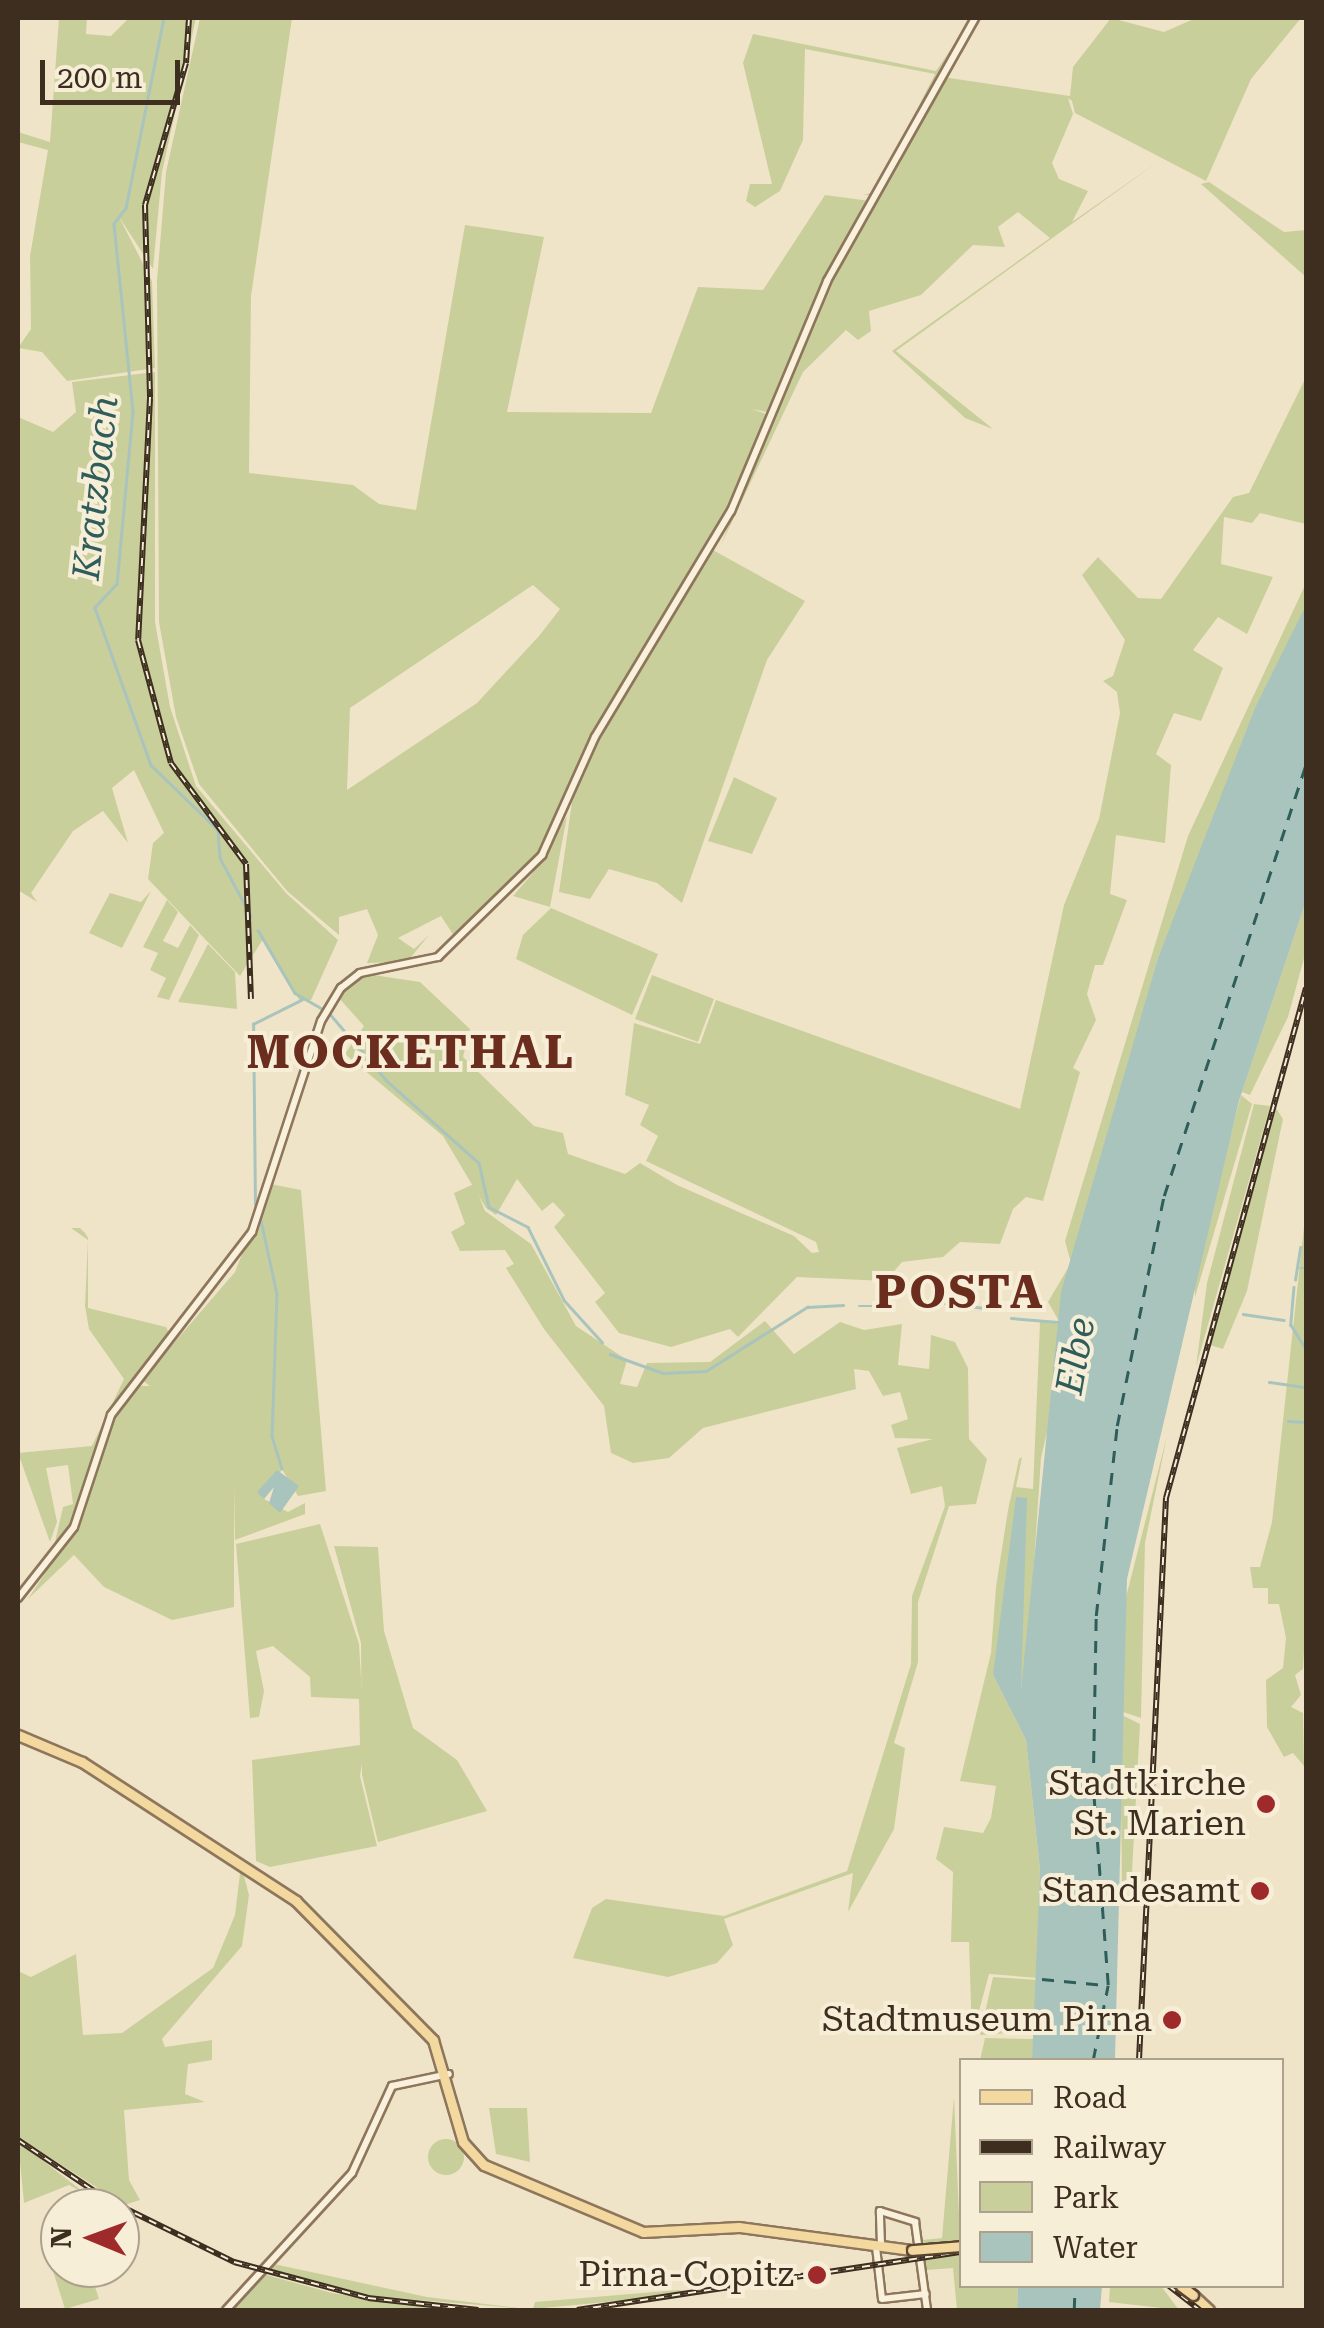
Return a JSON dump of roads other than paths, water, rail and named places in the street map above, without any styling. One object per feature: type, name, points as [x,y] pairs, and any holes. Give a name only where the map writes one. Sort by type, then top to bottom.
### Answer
[{"type":"main road","points":[[18,1735],[76,1758],[268,1878],[422,2026],[449,2074],[470,2154],[530,2188],[650,2233],[733,2227],[912,2250],[959,2246]]},
{"type":"main road","points":[[1184,2288],[1209,2310]]},
{"type":"street","points":[[18,1598],[74,1527],[111,1415],[252,1232],[320,1021],[340,988],[360,973],[450,950],[530,873],[580,779],[595,736],[731,511],[827,281],[975,18]]},
{"type":"street","points":[[226,2310],[354,2170],[392,2086],[449,2074]]},
{"type":"street","points":[[926,2294],[882,2300],[876,2279],[875,2245],[880,2211],[916,2224],[926,2294],[928,2310]]},
{"type":"water","name":"Elbe","points":[[1306,605],[1306,901],[1239,1101],[1127,1579],[1115,2058],[1032,2058],[1040,1870],[1026,1740],[993,1675],[1016,1497],[1027,1498],[1021,1690],[1061,1292],[1158,958],[1255,708]]},
{"type":"water","points":[[277,1470],[299,1486],[280,1513],[269,1503],[274,1487],[264,1499],[257,1492]]},
{"type":"water","points":[[1018,2288],[1102,2288],[1100,2310],[1017,2310]]},
{"type":"waterway","name":"Kratzbach","points":[[164,18],[126,208],[114,224],[133,412],[117,584],[95,608],[151,765],[218,830],[220,858],[251,916]]},
{"type":"waterway","name":"Kratzbach","points":[[258,930],[295,993],[324,1010]]},
{"type":"waterway","points":[[255,1205],[253,1024],[301,1000]]},
{"type":"waterway","name":"Kratzbach","points":[[330,1014],[387,1081],[479,1163],[489,1207],[528,1227],[564,1300],[602,1342]]},
{"type":"waterway","points":[[260,1216],[277,1294],[272,1436],[282,1469]]},
{"type":"waterway","points":[[1295,1280],[1300,1247]]},
{"type":"waterway","points":[[1300,1268],[1306,1268]]},
{"type":"waterway","points":[[1294,1287],[1291,1325],[1306,1349]]},
{"type":"waterway","name":"Kratzbach","points":[[945,1303],[1000,1310]]},
{"type":"waterway","name":"Kratzbach","points":[[610,1354],[663,1373],[706,1371],[807,1307],[843,1305]]},
{"type":"waterway","name":"Kratzbach","points":[[859,1306],[887,1306]]},
{"type":"waterway","points":[[1243,1314],[1284,1320]]},
{"type":"waterway","name":"Kratzbach","points":[[1011,1318],[1058,1322]]},
{"type":"waterway","points":[[1269,1382],[1306,1387]]},
{"type":"waterway","points":[[1288,1421],[1305,1422]]},
{"type":"railway","points":[[189,18],[186,63],[145,205],[150,398],[138,640],[171,763],[246,864],[251,999]]},
{"type":"railway","points":[[1139,2058],[1166,1498],[1306,988]]},
{"type":"railway","points":[[18,2140],[106,2199],[234,2262],[368,2298],[478,2310]]},
{"type":"railway","points":[[577,2310],[959,2252]]},
{"type":"railway","points":[[1172,2288],[1200,2310]]},
{"type":"place","name":"Stadtkirche St. Marien","points":[[1266,1804]]},
{"type":"place","name":"Standesamt","points":[[1260,1891]]},
{"type":"place","name":"Stadtmuseum Pirna","points":[[1172,2020]]},
{"type":"place","name":"Pirna-Copitz","points":[[817,2275]]},
{"type":"district","name":"MOCKETHAL","points":[[411,1053]]},
{"type":"district","name":"POSTA","points":[[960,1293]]}]
